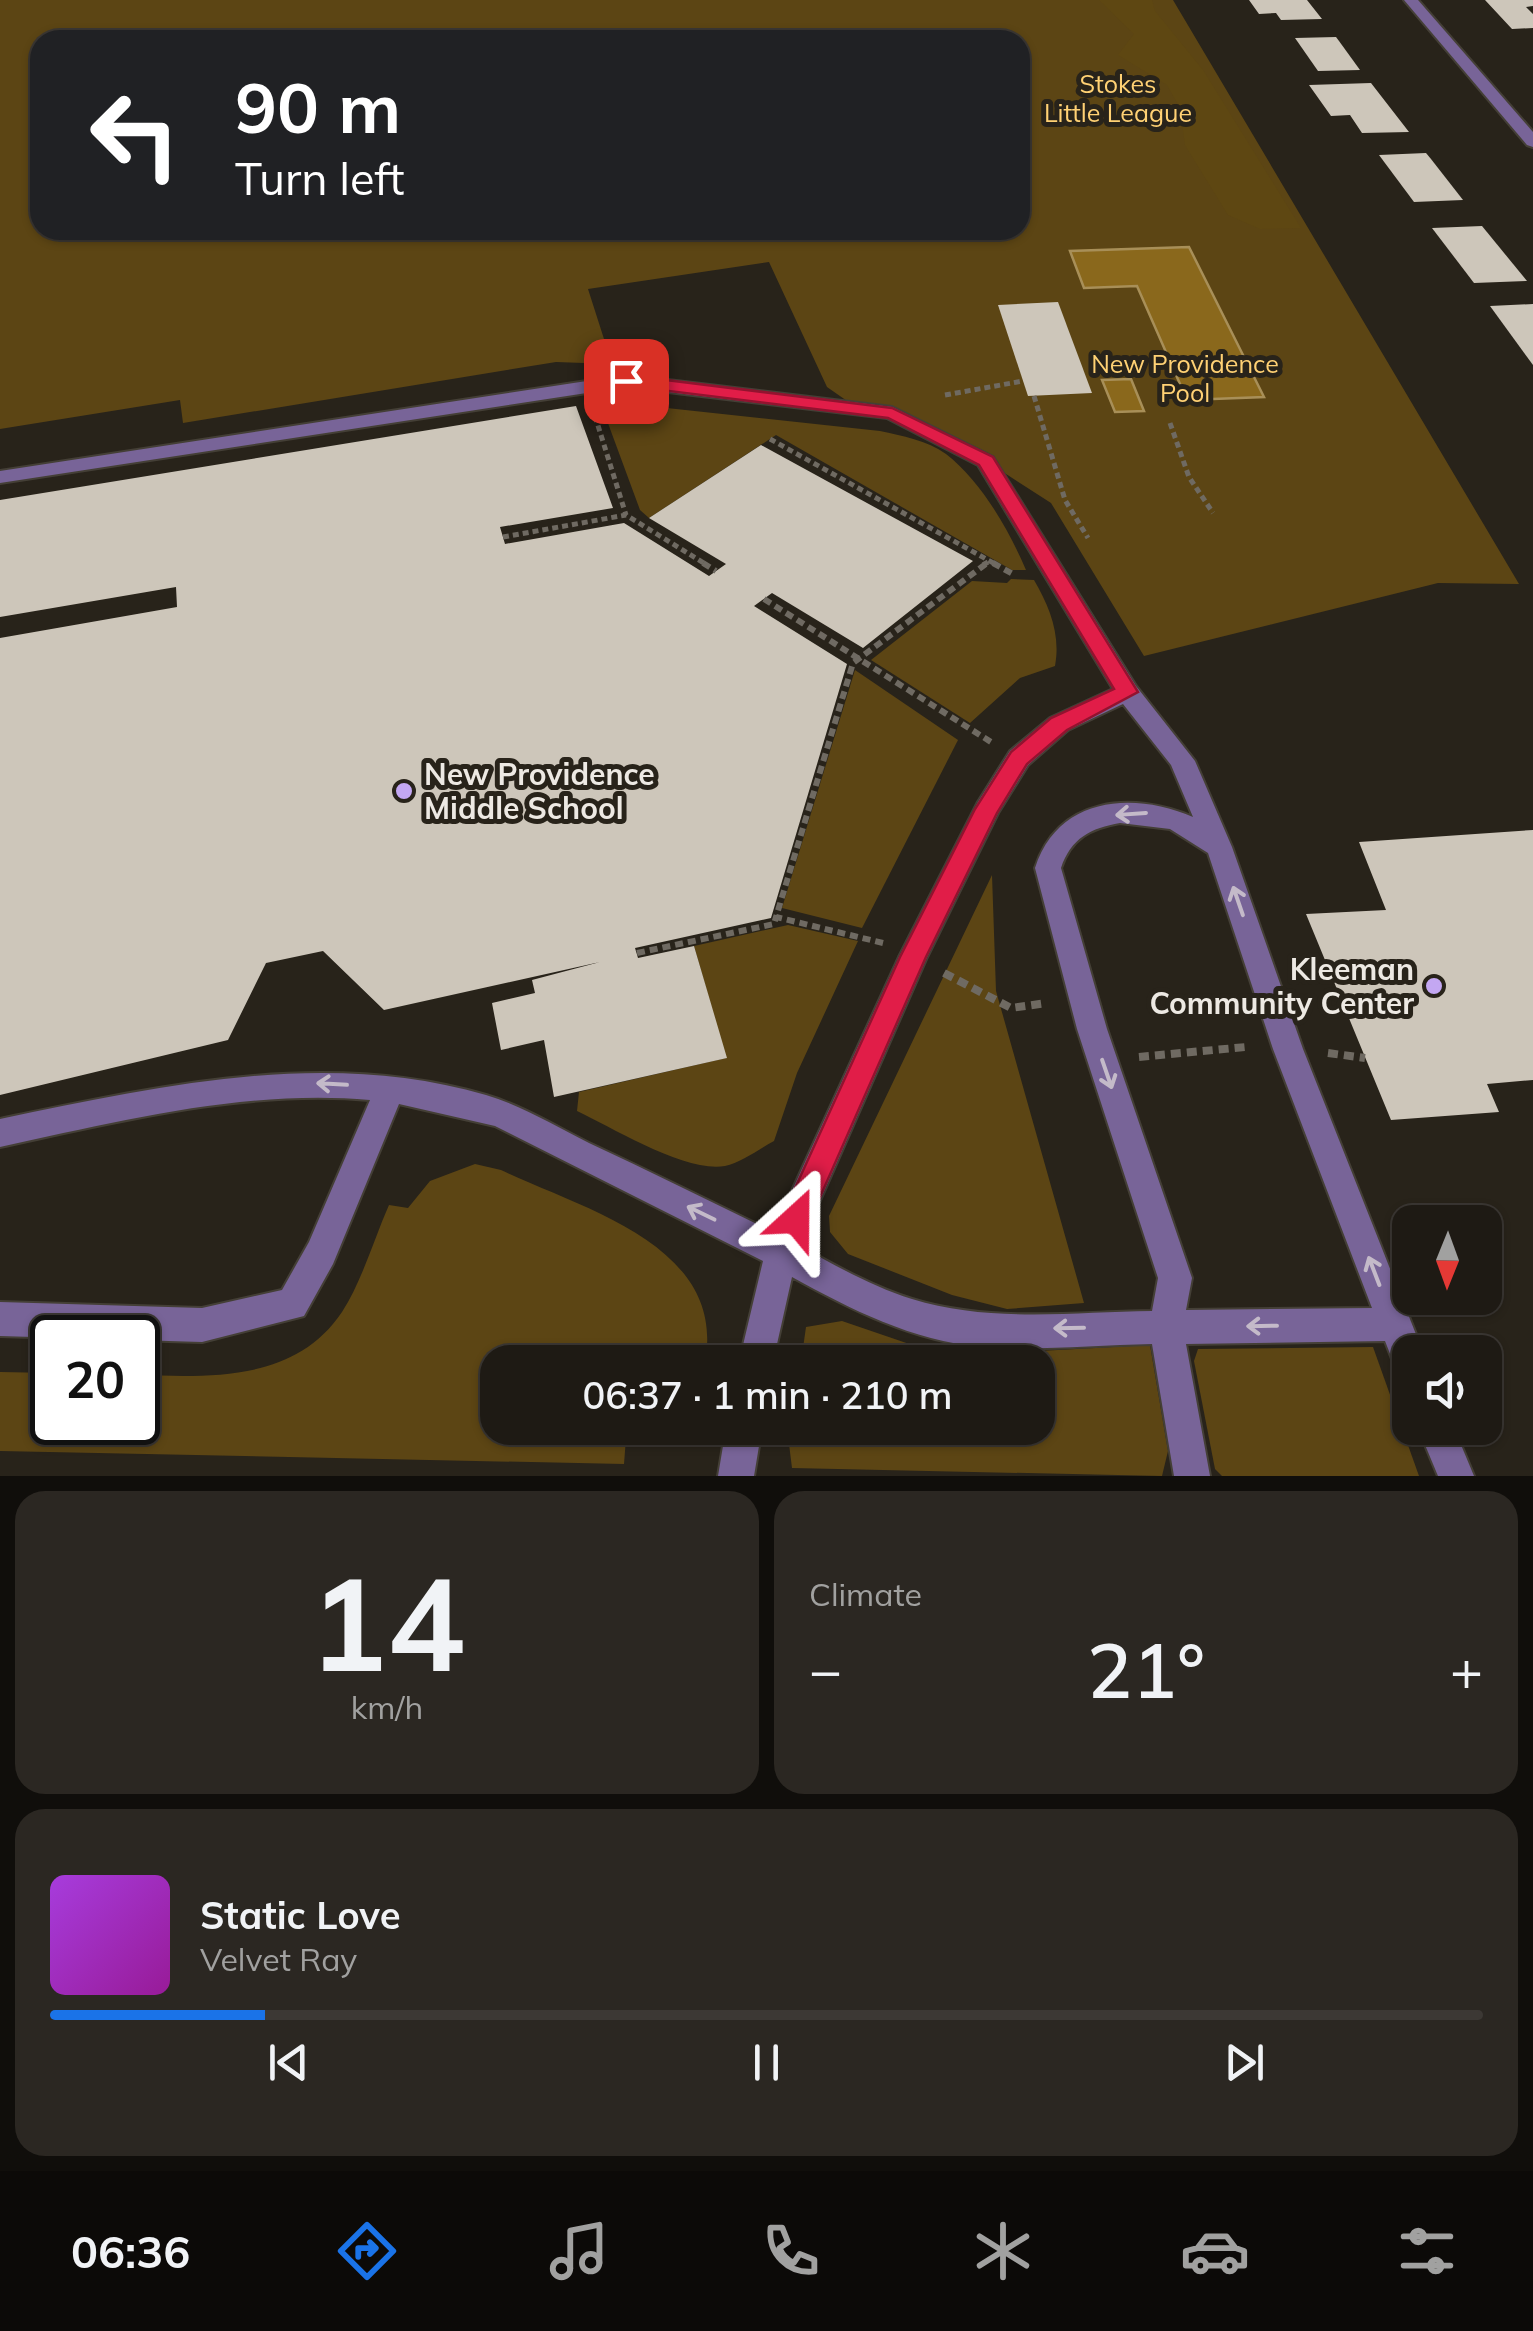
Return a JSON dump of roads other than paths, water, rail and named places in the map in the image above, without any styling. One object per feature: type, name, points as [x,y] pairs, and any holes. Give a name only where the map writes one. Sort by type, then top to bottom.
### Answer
[{"type":"street","points":[[1411,0],[1533,142]]},
{"type":"street","points":[[0,477],[626,381],[892,413],[986,461],[1127,692],[1182,760],[1219,847],[1288,1049],[1399,1335]]},
{"type":"street","points":[[760,1345],[781,1252],[913,957],[987,809],[1019,758],[1059,724],[1127,692]]},
{"type":"street","points":[[1192,1476],[1166,1328],[1175,1278],[1092,1029],[1048,868],[1050,853],[1080,823],[1144,812],[1180,822],[1219,847]]},
{"type":"street","points":[[0,1133],[187,1094],[326,1083],[390,1090],[487,1109],[781,1252],[854,1294],[935,1326],[982,1330],[1395,1324]]},
{"type":"street","points":[[0,1319],[202,1325],[292,1304],[321,1253],[390,1090]]},
{"type":"street","points":[[736,1476],[741,1445]]},
{"type":"street","points":[[1443,1445],[1456,1476]]},
{"type":"place","name":"New Providence Middle School","points":[[404,791]]},
{"type":"place","name":"Kleeman Community Center","points":[[1434,986]]},
{"type":"park label","name":"Stokes Little League","points":[[1118,98]]},
{"type":"park label","name":"New Providence Pool","points":[[1185,378]]}]
